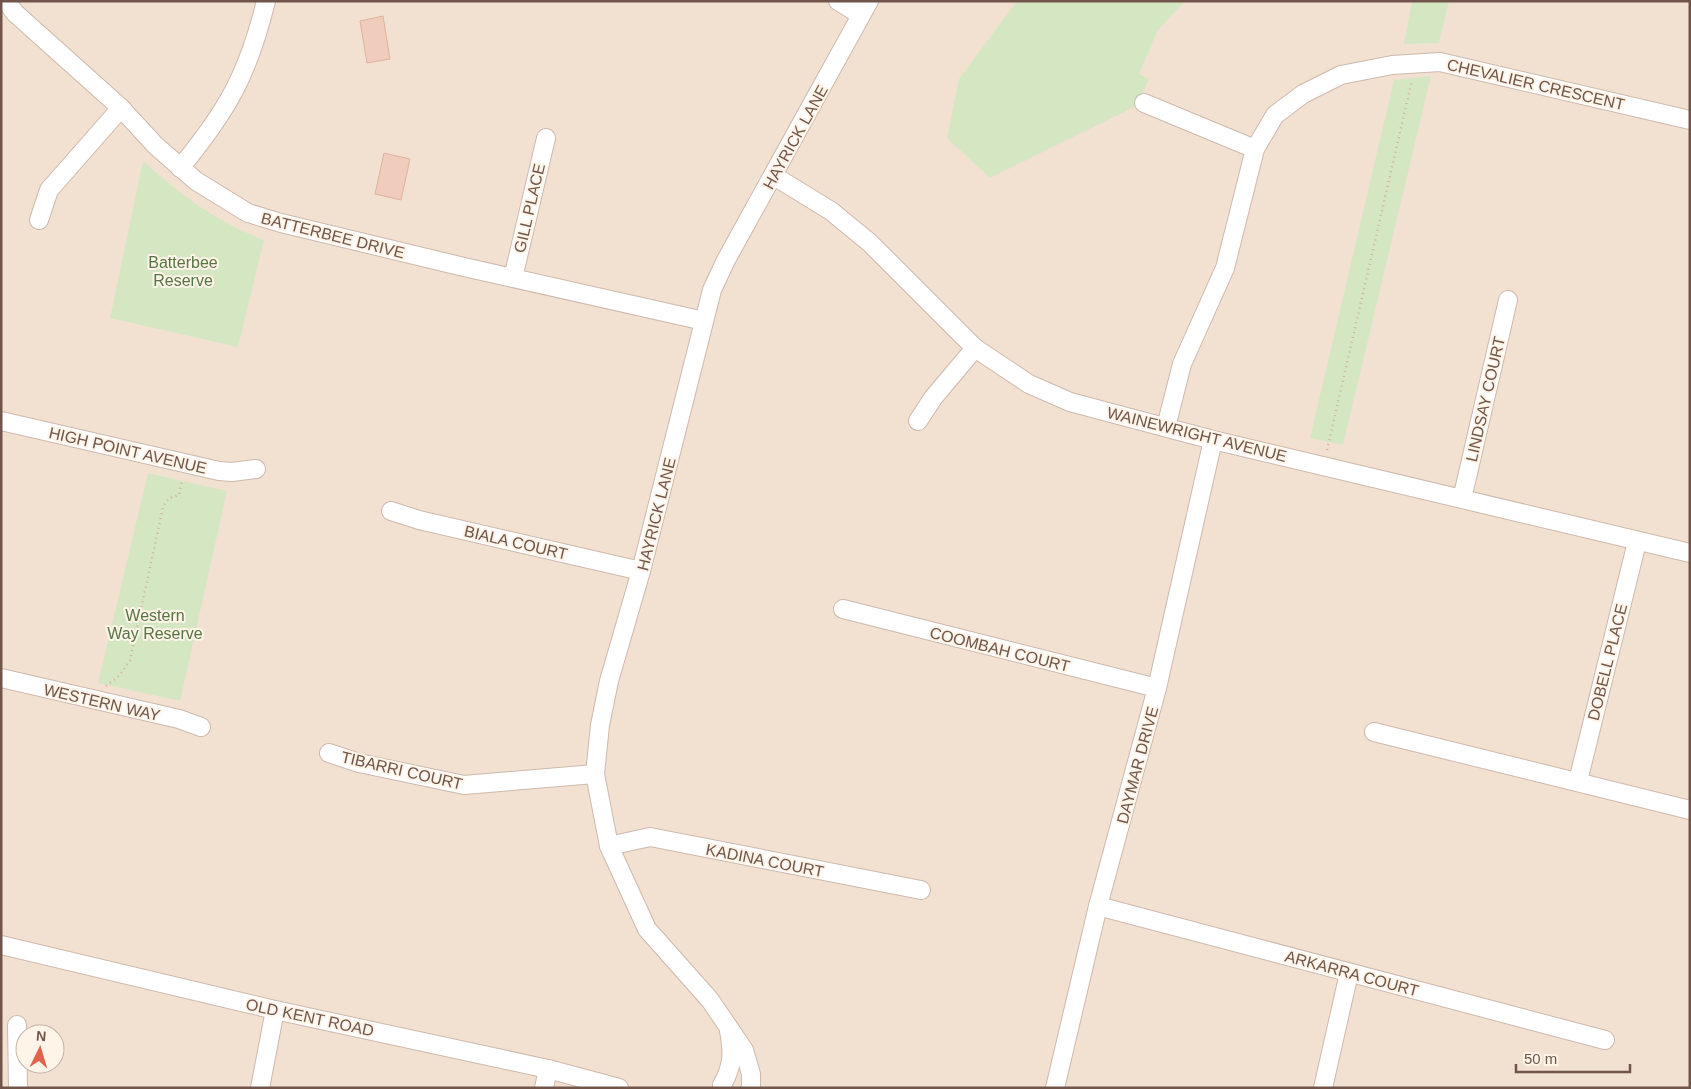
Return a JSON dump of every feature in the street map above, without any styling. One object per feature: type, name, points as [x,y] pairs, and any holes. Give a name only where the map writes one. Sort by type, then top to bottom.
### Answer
[{"type":"street","name":"BATTERBEE DRIVE","points":[[6,1],[15,13],[121,108],[180,168],[222,199],[248,213],[281,223],[704,322]]},
{"type":"street","points":[[180,168],[216,124],[240,83],[258,35],[266,1]]},
{"type":"street","points":[[838,1],[865,8]]},
{"type":"street","name":"HAYRICK LANE","points":[[749,1088],[751,1074],[744,1050],[710,1000],[647,929],[610,846],[594,774],[600,725],[609,681],[641,571],[712,290],[726,260],[865,8]]},
{"type":"street","name":"CHEVALIER CRESCENT","points":[[1166,427],[1182,364],[1225,268],[1255,149],[1275,115],[1303,94],[1341,75],[1392,65],[1440,62],[1486,71],[1690,120]]},
{"type":"street","points":[[1144,104],[1255,149]]},
{"type":"street","points":[[39,220],[49,190],[121,108]]},
{"type":"street","name":"GILL PLACE","points":[[513,278],[546,138]]},
{"type":"street","name":"WAINEWRIGHT AVENUE","points":[[774,176],[831,211],[870,243],[975,348],[1029,384],[1070,402],[1213,440],[1690,554]]},
{"type":"street","name":"LINDSAY COURT","points":[[1462,498],[1508,300]]},
{"type":"street","points":[[918,421],[933,398],[975,348]]},
{"type":"street","name":"HIGH POINT AVENUE","points":[[1,421],[185,464],[232,472],[256,469]]},
{"type":"street","name":"DAYMAR DRIVE","points":[[1055,1088],[1098,906],[1157,688],[1213,440]]},
{"type":"street","name":"BIALA COURT","points":[[391,511],[419,520],[641,571]]},
{"type":"street","name":"DOBELL PLACE","points":[[1578,781],[1637,542]]},
{"type":"street","name":"COOMBAH COURT","points":[[843,609],[1157,688]]},
{"type":"street","name":"WESTERN WAY","points":[[1,678],[180,720],[201,727]]},
{"type":"street","points":[[1374,732],[1690,810]]},
{"type":"street","name":"TIBARRI COURT","points":[[329,753],[358,763],[464,785],[594,774]]},
{"type":"street","name":"KADINA COURT","points":[[610,846],[650,837],[921,890]]},
{"type":"street","name":"ARKARRA COURT","points":[[1098,906],[1605,1040]]},
{"type":"street","name":"OLD KENT ROAD","points":[[1,945],[275,1010],[548,1069],[620,1088]]},
{"type":"street","points":[[1323,1088],[1350,973]]},
{"type":"street","points":[[260,1088],[275,1010]]},
{"type":"street","name":"HAYRICK LANE","points":[[720,1086],[731,1069],[733,1048],[728,1028]]},
{"type":"street","points":[[544,1088],[548,1069]]},
{"type":"street","points":[[18,1074],[18,1088]]},
{"type":"street","points":[[720,1086],[735,1082],[749,1088]]},
{"type":"path","points":[[1324,465],[1416,64]]},
{"type":"path","points":[[99,701],[104,688],[120,675],[130,660],[163,507],[169,498],[178,495],[185,464]]},
{"type":"shaded area","points":[[1,1],[1690,1],[1690,1088],[1,1088]]},
{"type":"green space","points":[[1017,1],[1185,1],[1158,30],[1139,74],[1149,79],[1136,106],[990,178],[947,138],[959,79]]},
{"type":"green space","points":[[1412,1],[1449,1],[1439,43],[1404,44]]},
{"type":"green space","points":[[1431,76],[1343,445],[1310,438],[1394,80]]},
{"type":"green space","name":"Batterbee Reserve","points":[[143,161],[185,196],[215,216],[264,240],[238,347],[110,318]]},
{"type":"green space","name":"Western Way Reserve","points":[[148,473],[227,491],[180,701],[98,683]]},
{"type":"building","points":[[383,16],[390,59],[367,63],[360,21]]},
{"type":"building","points":[[384,153],[410,159],[401,200],[375,194]]}]
